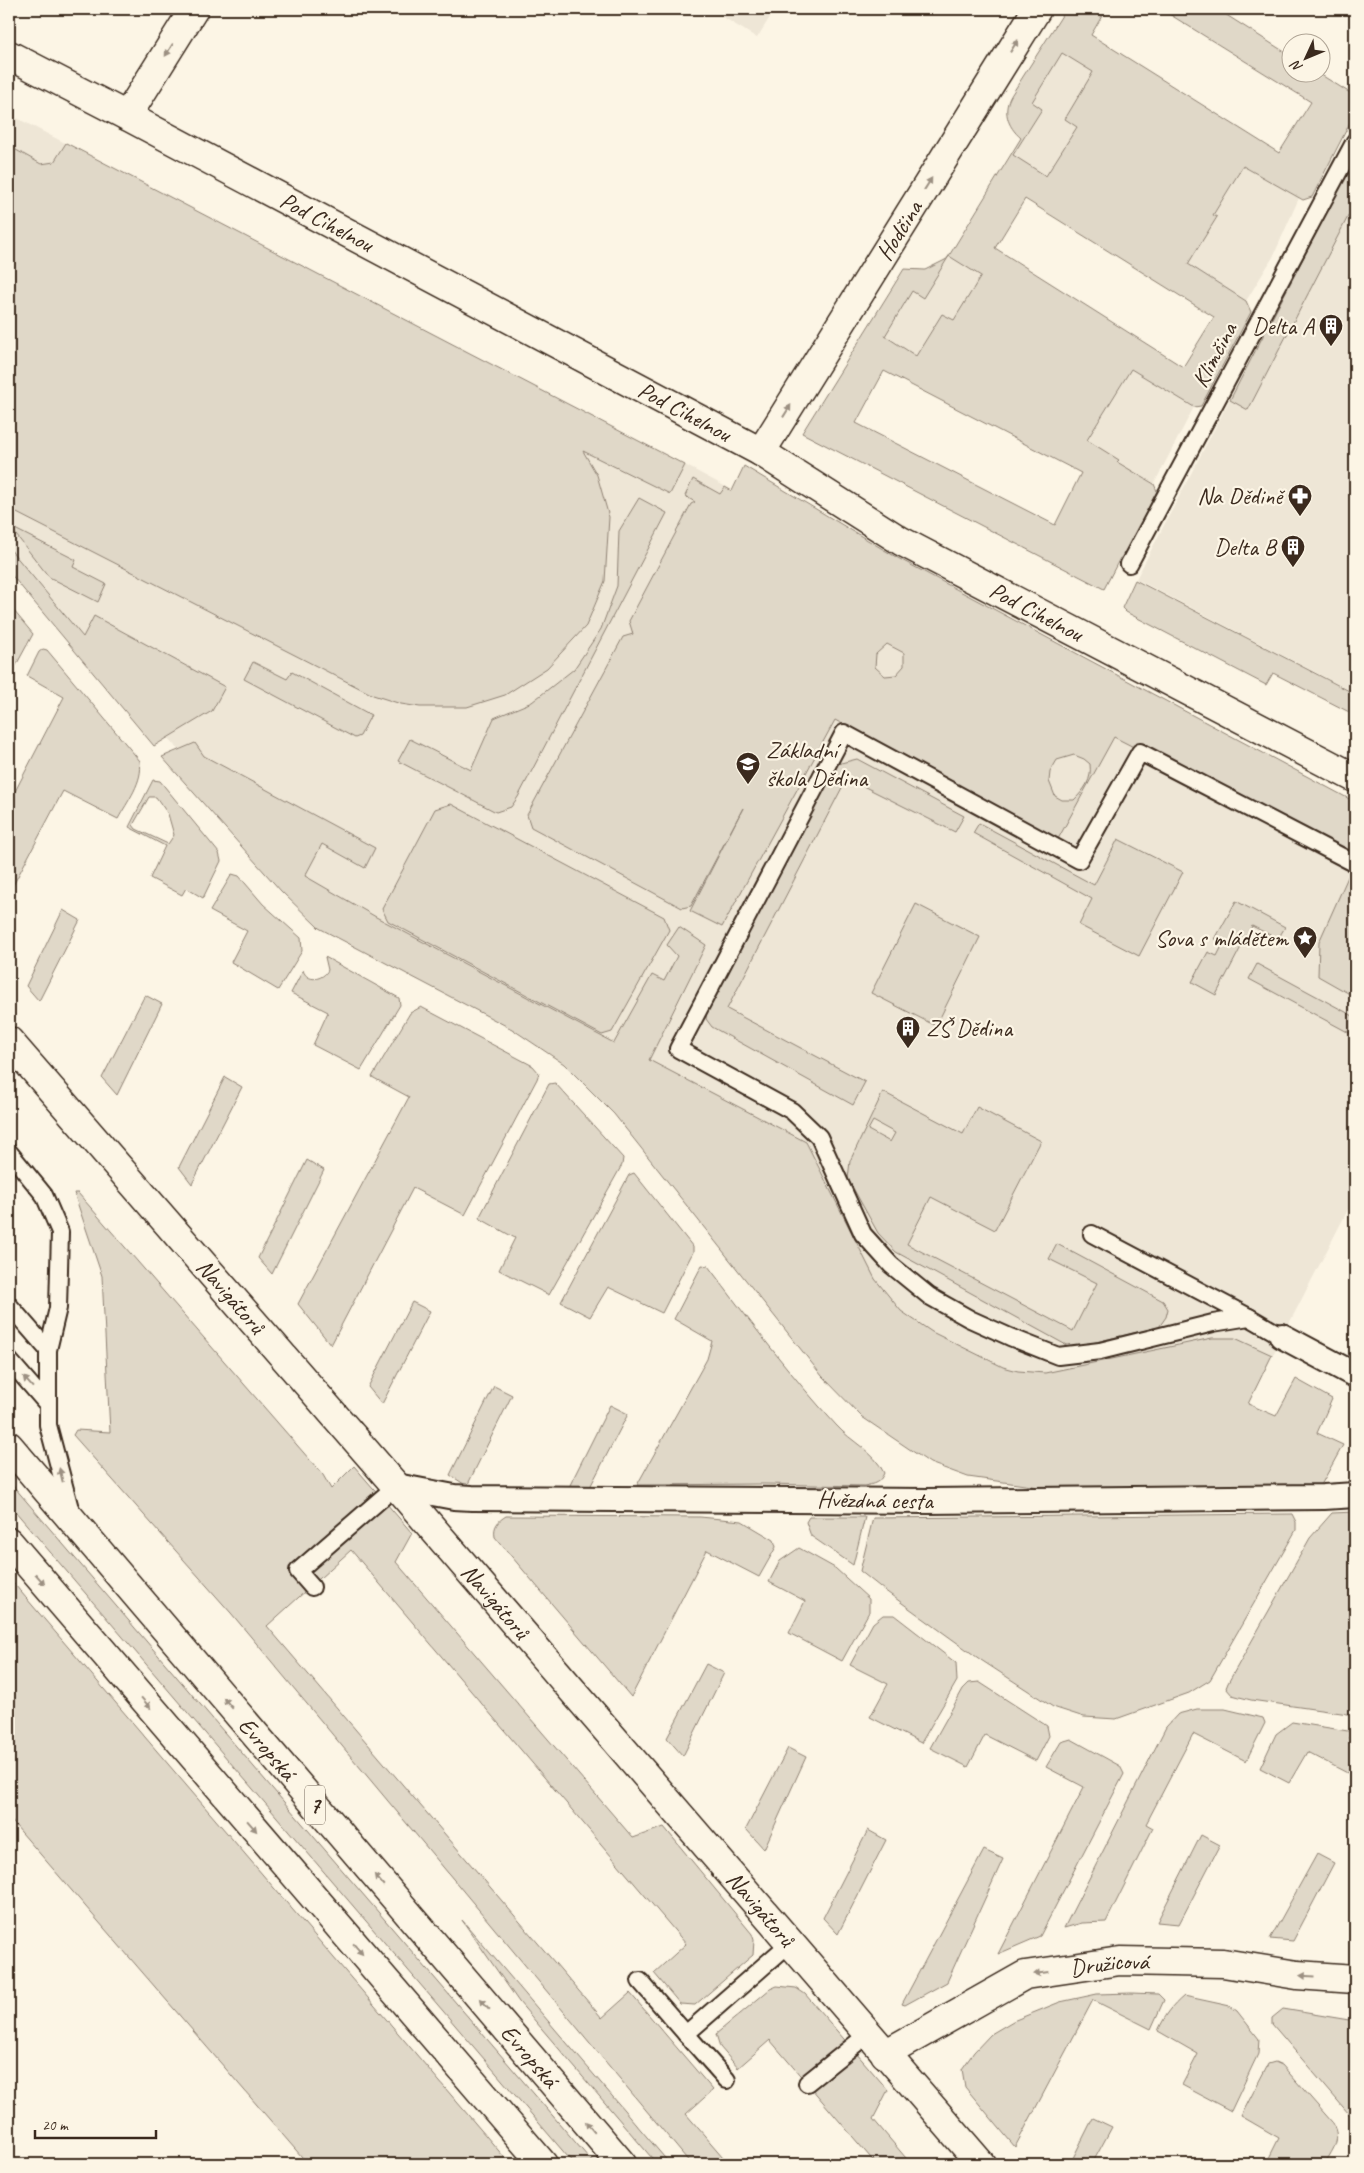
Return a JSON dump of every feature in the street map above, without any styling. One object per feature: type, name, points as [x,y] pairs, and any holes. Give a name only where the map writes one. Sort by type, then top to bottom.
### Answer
[{"type":"street","points":[[127,116],[194,9]]},
{"type":"street","name":"Hodčina","points":[[761,452],[1037,9]]},
{"type":"street","name":"Pod Cihelnou","points":[[9,55],[761,452],[901,541],[1355,778]]},
{"type":"street","name":"Navigátorů","points":[[9,1041],[981,2164]]},
{"type":"street","points":[[1282,1336],[1355,1375]]},
{"type":"street","name":"Evropská","points":[[9,1446],[622,2164]]},
{"type":"street","name":"Hvězdná cesta","points":[[396,1486],[454,1497],[472,1498],[938,1501],[1324,1497],[1355,1495]]},
{"type":"street","points":[[9,1542],[543,2164]]},
{"type":"street","name":"Družicová","points":[[877,2044],[1025,1975],[1120,1961],[1223,1963],[1297,1975],[1355,1979]]},
{"type":"lane","name":"Klimčina","points":[[1129,564],[1355,141]]},
{"type":"lane","points":[[1249,1317],[1213,1323],[1100,1352],[1058,1356],[1010,1338],[970,1319],[929,1296],[891,1265],[863,1234],[819,1138],[792,1111],[678,1049],[844,733],[1079,860],[1140,752],[1352,862]]},
{"type":"lane","points":[[9,1152],[44,1195],[60,1232],[58,1308],[48,1350],[48,1424],[73,1522]]},
{"type":"lane","points":[[1092,1234],[1282,1336]]},
{"type":"lane","points":[[9,1305],[48,1350]]},
{"type":"lane","points":[[9,1360],[48,1405]]},
{"type":"lane","points":[[312,1588],[298,1571],[396,1486]]},
{"type":"lane","points":[[686,2034],[790,1943]]},
{"type":"lane","points":[[640,1982],[727,2080]]},
{"type":"lane","points":[[807,2083],[877,2044]]},
{"type":"shaded area","points":[[710,9],[775,9],[757,38]]},
{"type":"shaded area","points":[[1066,9],[1106,9],[1091,35],[1279,153],[1311,102],[1161,9],[1217,9],[1282,50],[1282,82],[1332,82],[1355,96],[1355,113],[1312,197],[1303,200],[1243,166],[1213,215],[1217,217],[1188,264],[1246,301],[1251,312],[1201,406],[1194,407],[1131,369],[1087,440],[1119,460],[1117,462],[1154,484],[1157,491],[1123,559],[1120,558],[1104,589],[802,433],[904,269],[925,270],[947,259],[1021,138],[1009,123],[1007,106]],"holes":[[[1062,53],[1093,72],[1065,119],[1077,127],[1046,176],[1013,155],[1042,109],[1032,102]],[[1025,199],[1214,317],[1183,367],[995,248]],[[949,256],[981,276],[954,320],[942,314],[916,356],[885,336],[912,291],[923,298]],[[884,371],[1081,473],[1055,525],[856,423]]]},
{"type":"shaded area","points":[[1060,48],[1098,71],[1082,126],[1048,180],[1009,157],[1021,138],[1026,104]]},
{"type":"shaded area","name":"Základní škola Dědina","points":[[9,114],[685,465],[1355,821],[1355,1196],[1248,1403],[1081,1476],[630,1099],[295,887],[9,551]]},
{"type":"shaded area","points":[[66,143],[685,465],[670,494],[583,451],[597,475],[609,517],[605,581],[586,626],[547,668],[505,695],[467,707],[420,707],[401,704],[373,695],[9,509],[9,146],[41,164],[54,162]]},
{"type":"shaded area","points":[[1355,158],[1355,203],[1248,410],[1230,400]]},
{"type":"shaded area","points":[[1355,159],[1355,693],[1136,579]]},
{"type":"shaded area","points":[[1243,166],[1299,198],[1273,257],[1246,301],[1188,264],[1216,218],[1213,215]]},
{"type":"shaded area","points":[[948,256],[983,275],[954,323],[917,359],[883,337],[912,290]]},
{"type":"shaded area","points":[[1131,369],[1194,407],[1154,484],[1116,462],[1118,461],[1086,441]]},
{"type":"shaded area","points":[[744,466],[896,557],[1355,802],[1355,860],[1114,737],[1058,839],[835,720],[722,927],[690,911],[743,808],[691,906],[682,908],[531,827],[527,815],[623,637],[633,634],[629,621],[691,504],[695,502],[685,496],[693,479],[720,494],[725,487],[732,491]],"holes":[[[887,644],[904,653],[904,666],[896,675],[885,676],[875,667],[876,654]],[[1074,755],[1090,764],[1089,780],[1074,800],[1062,800],[1055,796],[1049,781],[1050,772],[1057,760]]]},
{"type":"shaded area","points":[[639,498],[667,513],[511,807],[496,812],[398,761],[410,739],[471,770],[494,718],[532,702],[574,669],[601,629],[617,586],[619,531]]},
{"type":"shaded area","points":[[9,526],[76,560],[73,567],[106,584],[98,602],[49,577]]},
{"type":"shaded area","points":[[9,548],[83,637],[94,616],[225,687],[212,711],[154,746],[9,572]]},
{"type":"shaded area","points":[[1135,580],[1355,694],[1355,715],[1273,673],[1266,685],[1126,612],[1122,608]]},
{"type":"shaded area","points":[[9,605],[33,634],[14,669],[9,666]]},
{"type":"shaded area","points":[[43,649],[47,650],[140,761],[141,769],[134,791],[118,819],[63,791],[9,893],[9,803],[64,697],[27,676],[39,652]]},
{"type":"shaded area","points":[[253,662],[287,679],[292,672],[371,715],[360,736],[355,738],[244,679]]},
{"type":"shaded area","points":[[195,743],[204,756],[375,848],[365,868],[322,844],[305,876],[376,917],[614,1043],[652,975],[664,981],[677,956],[667,945],[679,927],[706,945],[649,1060],[806,1142],[875,1279],[901,1311],[932,1332],[1003,1367],[1018,1371],[1045,1373],[1212,1338],[1235,1338],[1272,1355],[1248,1404],[1276,1416],[1296,1379],[1332,1399],[1317,1433],[1343,1445],[1321,1485],[1170,1491],[1039,1487],[968,1477],[930,1463],[862,1417],[822,1376],[614,1114],[564,1064],[512,1029],[319,928],[281,891],[162,757]]},
{"type":"shaded area","points":[[857,759],[964,816],[955,832],[847,778],[727,1009],[865,1082],[853,1105],[712,1027],[706,1019],[707,1011],[837,764]]},
{"type":"shaded area","points":[[153,780],[160,781],[219,853],[221,861],[203,898],[186,888],[182,895],[150,878],[165,846],[129,827]],"holes":[[[149,797],[156,797],[168,814],[174,835],[168,844],[136,829],[133,825]]]},
{"type":"shaded area","points":[[451,804],[664,917],[669,930],[612,1032],[602,1035],[388,921],[382,909],[435,809]]},
{"type":"shaded area","points":[[979,823],[1094,885],[1118,839],[1183,872],[1139,956],[1079,925],[1092,899],[973,833]]},
{"type":"shaded area","points":[[1355,861],[1355,997],[1318,976],[1319,942]]},
{"type":"shaded area","points":[[232,874],[239,876],[263,904],[301,938],[302,951],[278,990],[231,962],[247,931],[210,911]]},
{"type":"shaded area","points":[[1236,901],[1285,927],[1278,939],[1252,926],[1216,995],[1192,982],[1208,952],[1217,956],[1223,944],[1215,939]]},
{"type":"shaded area","points":[[916,904],[980,937],[936,1026],[871,993]]},
{"type":"shaded area","points":[[63,910],[80,920],[39,1001],[26,986]]},
{"type":"shaded area","points":[[325,957],[399,998],[400,1005],[361,1070],[313,1045],[328,1012],[291,993],[303,970],[308,977],[315,979],[326,973],[328,970]]},
{"type":"shaded area","points":[[1257,964],[1355,1017],[1355,1036],[1249,979]]},
{"type":"shaded area","points":[[145,995],[162,1004],[117,1095],[102,1078]]},
{"type":"shaded area","points":[[421,1007],[533,1066],[539,1073],[465,1215],[413,1188],[331,1345],[298,1304],[409,1097],[372,1077],[410,1013]]},
{"type":"shaded area","points":[[225,1077],[242,1087],[192,1184],[179,1167]]},
{"type":"shaded area","points":[[555,1083],[623,1158],[622,1165],[549,1295],[499,1270],[515,1238],[479,1218],[549,1084]]},
{"type":"shaded area","points":[[883,1092],[963,1134],[977,1107],[1041,1141],[995,1230],[931,1197],[907,1244],[1073,1331],[1097,1283],[1049,1259],[1057,1244],[1163,1301],[1168,1309],[1166,1317],[1159,1327],[1083,1345],[1068,1346],[896,1252],[878,1233],[848,1179],[850,1161]],"holes":[[[873,1121],[895,1133],[890,1142],[868,1130]]]},
{"type":"shaded area","points":[[307,1160],[324,1170],[272,1274],[258,1258]]},
{"type":"shaded area","points":[[634,1173],[693,1247],[693,1252],[662,1313],[608,1287],[590,1317],[561,1302],[629,1175]]},
{"type":"shaded area","points":[[74,1193],[78,1193],[323,1475],[331,1489],[354,1466],[412,1533],[396,1562],[633,1838],[664,1827],[752,1934],[754,1940],[753,1955],[695,2005],[680,2004],[654,1973],[686,1944],[351,1550],[267,1626],[602,2018],[630,1993],[713,2090],[686,2114],[729,2164],[691,2164],[231,1613],[73,1435],[76,1430],[110,1432],[102,1276]]},
{"type":"shaded area","points":[[702,1265],[708,1266],[802,1387],[842,1431],[880,1465],[884,1473],[879,1481],[864,1486],[763,1484],[637,1485],[707,1359],[712,1341],[674,1319]]},
{"type":"shaded area","points":[[412,1302],[430,1311],[382,1404],[368,1387]]},
{"type":"shaded area","points":[[494,1386],[512,1395],[467,1486],[450,1475]]},
{"type":"shaded area","points":[[610,1405],[628,1414],[590,1487],[569,1487]]},
{"type":"shaded area","points":[[9,1481],[594,2164],[574,2164],[9,1504]]},
{"type":"shaded area","points":[[1355,1512],[1355,1715],[1251,1700],[1232,1695],[1226,1688],[1228,1683],[1310,1538],[1332,1513]]},
{"type":"shaded area","points":[[1292,1514],[1296,1522],[1296,1530],[1210,1680],[1189,1693],[1116,1719],[1084,1717],[1053,1707],[981,1660],[860,1571],[873,1518]]},
{"type":"shaded area","points":[[506,1516],[700,1517],[742,1521],[774,1540],[776,1547],[759,1577],[707,1550],[631,1697],[495,1537],[497,1524]]},
{"type":"shaded area","points":[[809,1517],[865,1517],[853,1565],[811,1536],[806,1522]]},
{"type":"shaded area","points":[[799,1548],[835,1568],[869,1599],[869,1612],[842,1661],[789,1633],[805,1601],[769,1582],[780,1561]]},
{"type":"shaded area","points":[[9,1578],[510,2164],[308,2164],[9,1818]]},
{"type":"shaded area","points":[[883,1615],[894,1615],[956,1663],[957,1681],[921,1743],[870,1717],[888,1684],[850,1665],[873,1623]]},
{"type":"shaded area","points":[[706,1664],[724,1673],[683,1756],[667,1738]]},
{"type":"shaded area","points":[[979,1682],[1047,1726],[1049,1736],[1036,1761],[985,1735],[968,1767],[930,1748],[963,1689],[969,1683]]},
{"type":"shaded area","points":[[1197,1709],[1225,1709],[1263,1718],[1265,1723],[1246,1761],[1193,1734],[1146,1824],[1153,1828],[1106,1922],[1082,1923],[1064,1928],[1166,1727],[1178,1714]]},
{"type":"shaded area","points":[[1292,1722],[1354,1732],[1348,1738],[1355,1741],[1355,1777],[1307,1752],[1289,1783],[1260,1768],[1276,1734]]},
{"type":"shaded area","points":[[1071,1739],[1120,1766],[1124,1774],[1040,1936],[998,1954],[1084,1787],[1046,1767],[1061,1742]]},
{"type":"shaded area","points":[[788,1748],[806,1757],[764,1849],[746,1829]]},
{"type":"shaded area","points":[[868,1830],[886,1840],[838,1934],[823,1918]]},
{"type":"shaded area","points":[[1201,1835],[1220,1845],[1179,1924],[1157,1922]]},
{"type":"shaded area","points":[[984,1850],[1003,1859],[947,1982],[905,2005],[902,2004]]},
{"type":"shaded area","points":[[1317,1854],[1334,1863],[1293,1941],[1270,1939]]},
{"type":"shaded area","points":[[462,1920],[670,2164],[657,2164],[519,2002]]},
{"type":"shaded area","points":[[777,1986],[796,1988],[805,1994],[888,2090],[873,2119],[911,2164],[876,2164],[770,2040],[738,2068],[720,2047],[716,2034],[770,1989]]},
{"type":"shaded area","points":[[1097,1994],[1158,1994],[1164,2000],[1151,2029],[1093,2000],[1015,2147],[965,2087],[962,2069],[974,2052],[991,2034],[1013,2021],[1060,2002]]},
{"type":"shaded area","points":[[1184,1996],[1230,2006],[1237,2011],[1259,2039],[1258,2054],[1231,2111],[1182,2085],[1198,2054],[1158,2031],[1169,2012]]},
{"type":"shaded area","points":[[1283,2009],[1355,2021],[1355,2121],[1272,2024],[1272,2018]]},
{"type":"shaded area","points":[[1275,2062],[1282,2065],[1332,2122],[1337,2139],[1325,2164],[1266,2164],[1279,2138],[1241,2116],[1268,2064]]},
{"type":"shaded area","points":[[1093,2118],[1112,2127],[1092,2164],[1070,2164]]},
{"type":"place","name":"Delta A","points":[[1331,347]]},
{"type":"place","name":"Na Dědině","points":[[1300,517]]},
{"type":"place","name":"Delta B","points":[[1293,568]]},
{"type":"place","name":"Základní škola Dědina","points":[[748,785]]},
{"type":"place","name":"Sova s mládětem","points":[[1305,959]]},
{"type":"place","name":"ZŠ Dědina","points":[[908,1049]]}]
